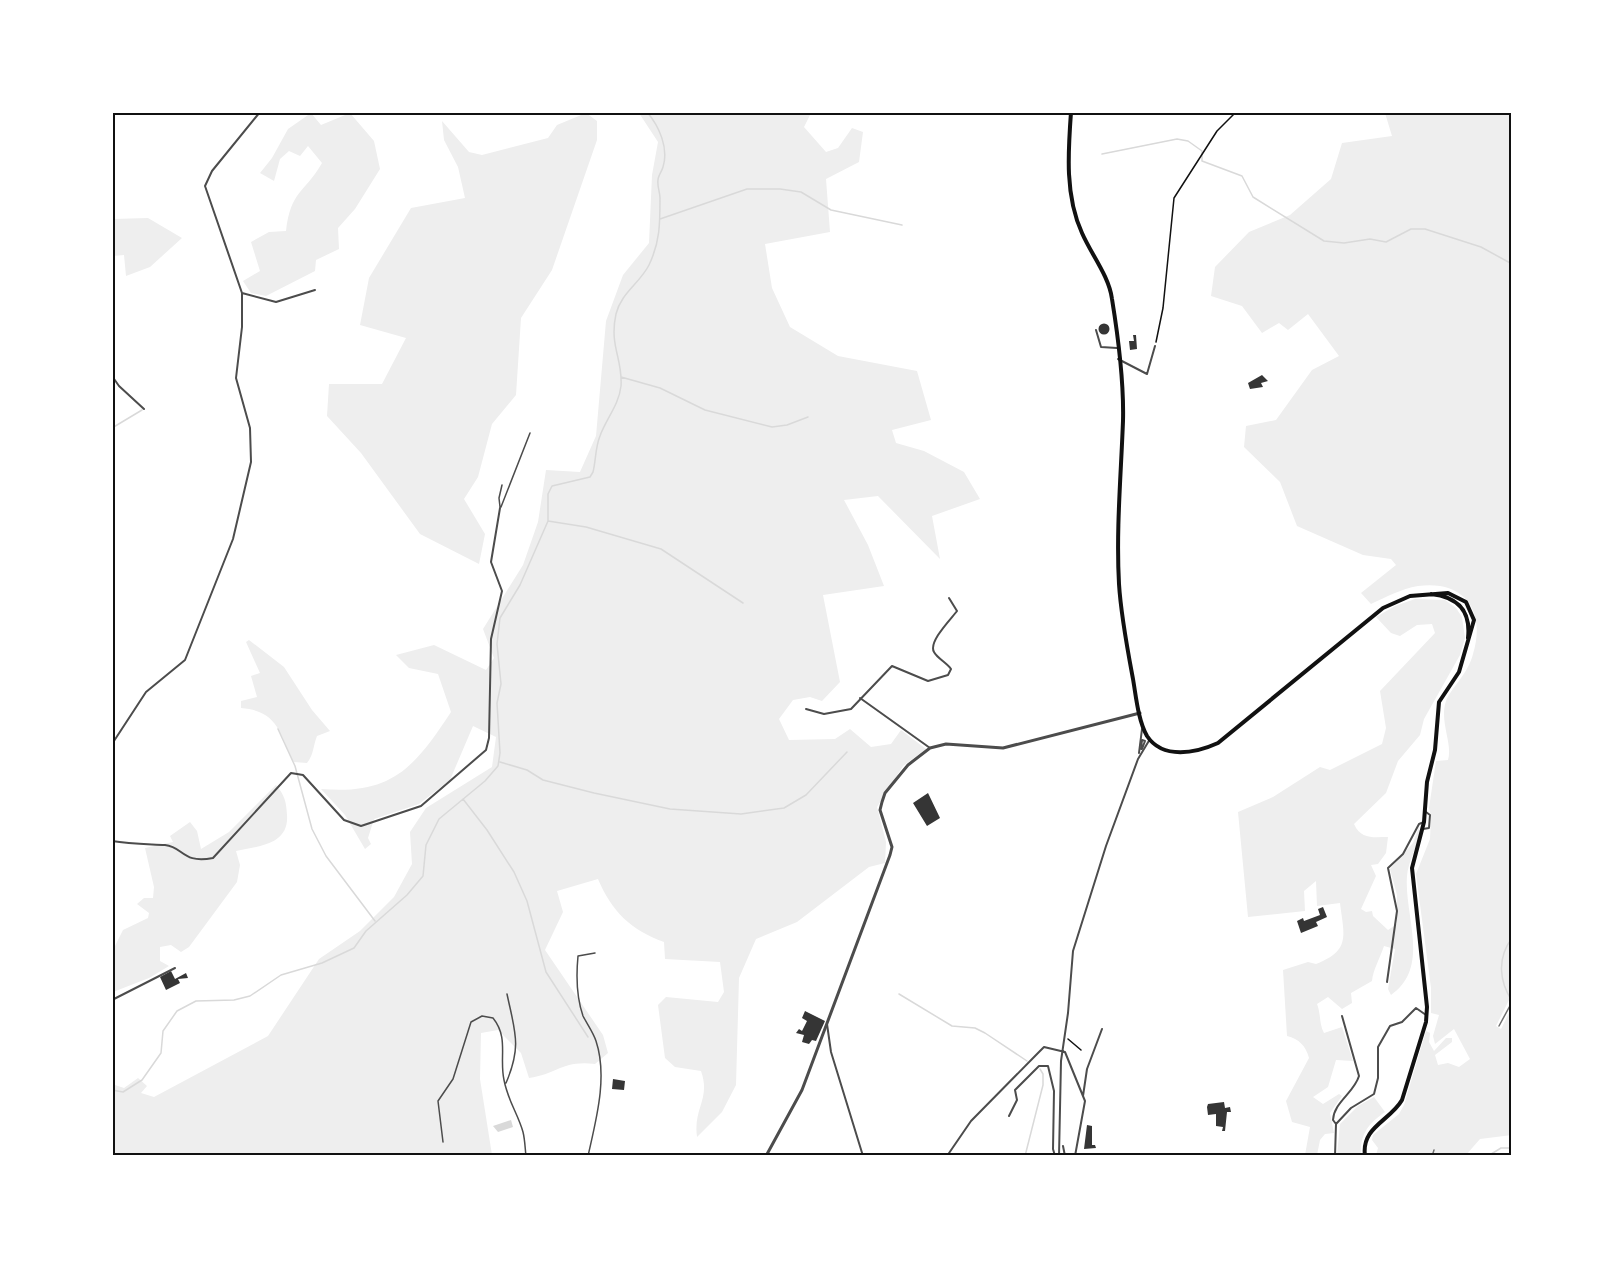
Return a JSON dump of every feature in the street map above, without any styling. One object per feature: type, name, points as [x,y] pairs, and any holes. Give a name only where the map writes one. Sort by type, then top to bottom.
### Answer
[{"type":"main road","points":[[1071,112],[1068,171],[1073,203],[1081,231],[1111,292],[1123,408],[1119,582],[1123,623],[1142,724],[1148,740],[1162,748],[1181,752],[1200,750],[1218,743],[1383,608],[1396,601],[1421,594],[1449,597],[1465,610],[1469,623],[1466,651],[1459,672],[1439,702],[1435,750],[1426,782],[1423,829],[1412,868],[1411,880],[1425,981],[1426,1015],[1402,1100],[1396,1110],[1372,1128],[1366,1137],[1365,1155]]},
{"type":"street","points":[[112,744],[146,692],[184,660],[233,539],[251,462],[250,428],[236,378],[244,307],[242,293],[205,186],[212,171],[260,112]]},
{"type":"street","points":[[242,293],[276,302],[315,290]]},
{"type":"street","points":[[1096,330],[1101,347],[1117,348]]},
{"type":"street","points":[[1118,359],[1147,374],[1155,346]]},
{"type":"street","points":[[112,376],[119,386],[144,409]]},
{"type":"street","points":[[112,841],[145,846],[166,845],[188,859],[213,858],[288,775],[297,772],[344,820],[361,826],[421,806],[486,750],[489,738],[491,639],[502,591],[491,562],[500,508]]},
{"type":"street","points":[[807,709],[824,714],[851,709],[892,666],[928,681],[948,675],[951,669],[934,652],[933,647],[939,633],[957,611],[949,598]]},
{"type":"street","points":[[860,698],[930,748]]},
{"type":"street","points":[[766,1155],[802,1090],[890,855],[892,847],[880,810],[885,793],[909,765],[930,748],[946,744],[1003,748],[1140,713]]},
{"type":"street","points":[[1138,759],[1142,724]]},
{"type":"street","points":[[1057,1155],[1062,1051],[1076,939],[1106,846],[1138,759],[1148,740],[1142,738]]},
{"type":"street","points":[[1423,829],[1429,828],[1431,815],[1425,812]]},
{"type":"street","points":[[1387,982],[1397,911],[1388,868],[1403,854],[1419,824],[1424,822]]},
{"type":"street","points":[[112,1000],[176,968]]},
{"type":"street","points":[[1336,1124],[1351,1108],[1374,1094],[1378,1078],[1378,1047],[1390,1026],[1402,1022],[1416,1008],[1426,1015]]},
{"type":"street","points":[[1335,1155],[1334,1110],[1357,1085],[1359,1076],[1341,1016]]},
{"type":"street","points":[[827,1024],[831,1052],[863,1155]]},
{"type":"street","points":[[1075,1155],[1084,1107],[1083,1097],[1087,1070],[1102,1029]]},
{"type":"street","points":[[947,1155],[970,1121],[1044,1047],[1062,1051]]},
{"type":"street","points":[[1062,1051],[1083,1097]]},
{"type":"street","points":[[1009,1116],[1017,1100],[1015,1090],[1039,1066],[1048,1066],[1054,1091],[1053,1149],[1057,1155]]},
{"type":"street","points":[[1063,1146],[1065,1155]]},
{"type":"lane","points":[[500,508],[530,433]]},
{"type":"lane","points":[[500,508],[499,498],[502,485]]},
{"type":"lane","points":[[588,1155],[599,1106],[600,1077],[596,1042],[583,1015],[576,986],[578,956],[595,953]]},
{"type":"lane","points":[[505,1085],[516,1060],[517,1046],[507,994]]},
{"type":"lane","points":[[442,1142],[438,1101],[453,1079],[471,1022],[482,1016],[493,1018],[500,1026],[504,1043],[505,1085],[509,1104],[523,1131],[526,1155]]},
{"type":"path","points":[[1155,346],[1163,308],[1174,198],[1217,131],[1236,112]]},
{"type":"path","points":[[1064,1037],[1081,1050]]},
{"type":"shaded area","points":[[311,113],[321,125],[350,113],[374,141],[380,169],[355,209],[338,228],[339,249],[316,260],[315,271],[266,296],[251,293],[243,281],[260,271],[251,242],[269,232],[286,231],[291,207],[322,163],[308,146],[300,156],[289,151],[280,159],[274,181],[260,173],[272,158],[288,129]]},
{"type":"shaded area","points":[[586,113],[597,121],[597,140],[552,270],[521,318],[516,395],[492,424],[478,477],[464,499],[485,534],[479,564],[420,534],[361,453],[327,416],[329,384],[382,384],[406,338],[360,325],[369,278],[411,208],[465,198],[458,167],[444,140],[442,121],[469,152],[482,155],[548,138],[557,125]]},
{"type":"shaded area","points":[[639,113],[811,113],[804,127],[826,152],[838,148],[852,128],[863,132],[859,162],[826,179],[830,232],[765,244],[772,288],[790,327],[838,356],[917,371],[931,420],[892,430],[896,443],[924,451],[964,472],[980,499],[932,516],[940,559],[878,496],[844,500],[868,545],[884,586],[823,595],[840,682],[822,701],[810,697],[793,700],[779,719],[789,740],[835,739],[850,729],[871,747],[891,744],[901,730],[926,749],[903,766],[877,807],[886,842],[885,863],[869,867],[797,922],[756,939],[739,978],[736,1085],[722,1112],[697,1137],[697,1118],[703,1097],[704,1081],[701,1071],[675,1067],[665,1058],[658,1005],[666,997],[718,1002],[724,992],[720,962],[665,959],[664,942],[642,932],[624,918],[610,901],[598,879],[557,891],[563,912],[545,950],[603,1035],[608,1053],[595,1064],[575,1064],[529,1078],[521,1053],[498,1030],[481,1033],[480,1079],[492,1155],[113,1155],[112,1084],[124,1088],[138,1078],[147,1086],[141,1093],[154,1097],[268,1036],[319,959],[360,931],[394,897],[412,864],[410,832],[426,808],[492,767],[496,737],[473,726],[450,780],[419,804],[374,819],[368,838],[371,844],[365,849],[345,815],[321,789],[345,790],[366,787],[384,782],[399,774],[425,748],[451,712],[438,674],[409,668],[396,655],[434,645],[486,670],[494,658],[483,629],[523,565],[538,522],[546,470],[580,472],[596,436],[606,321],[623,275],[649,243],[652,175],[658,142]]},
{"type":"shaded area","points":[[1385,113],[1511,113],[1512,994],[1496,1026],[1501,1029],[1511,1009],[1512,1135],[1480,1139],[1466,1155],[1434,1155],[1433,1150],[1431,1155],[1376,1155],[1378,1148],[1372,1140],[1373,1135],[1399,1114],[1404,1105],[1426,1031],[1430,1033],[1429,1042],[1434,1051],[1446,1038],[1452,1038],[1452,1042],[1435,1055],[1438,1065],[1448,1063],[1459,1067],[1470,1059],[1454,1029],[1435,1044],[1433,1036],[1439,1015],[1431,1013],[1431,988],[1416,874],[1430,839],[1429,808],[1436,761],[1448,760],[1449,747],[1444,709],[1446,701],[1471,661],[1476,638],[1474,612],[1459,594],[1448,588],[1434,585],[1406,589],[1371,604],[1361,593],[1396,565],[1391,559],[1363,555],[1297,526],[1280,482],[1244,447],[1246,426],[1276,420],[1312,370],[1339,356],[1308,314],[1288,330],[1279,323],[1262,333],[1242,306],[1211,296],[1215,267],[1249,232],[1290,215],[1331,179],[1342,143],[1392,136]]},
{"type":"shaded area","points":[[148,218],[182,238],[150,267],[126,276],[124,255],[113,256],[113,219]]},
{"type":"shaded area","points":[[1415,599],[1445,600],[1456,608],[1462,617],[1465,638],[1460,655],[1424,719],[1420,735],[1398,761],[1386,793],[1354,824],[1364,835],[1388,837],[1386,853],[1378,864],[1371,865],[1376,876],[1361,909],[1366,912],[1372,911],[1373,916],[1388,930],[1397,924],[1397,895],[1390,869],[1413,843],[1419,827],[1419,837],[1407,876],[1413,956],[1410,970],[1403,983],[1391,995],[1388,989],[1395,949],[1384,946],[1372,981],[1351,993],[1352,1003],[1342,1009],[1328,997],[1317,1004],[1324,1033],[1342,1027],[1353,1061],[1336,1060],[1328,1087],[1313,1097],[1323,1104],[1339,1094],[1342,1096],[1330,1113],[1334,1133],[1325,1134],[1320,1140],[1317,1155],[1305,1155],[1310,1127],[1292,1122],[1286,1101],[1309,1058],[1301,1044],[1287,1036],[1283,970],[1308,962],[1316,964],[1335,953],[1343,941],[1340,903],[1317,906],[1316,881],[1304,891],[1305,911],[1248,917],[1238,812],[1273,797],[1320,767],[1330,770],[1382,744],[1386,728],[1380,691],[1435,633],[1432,624],[1417,625],[1400,636],[1391,633],[1376,617],[1395,606]]},
{"type":"shaded area","points":[[249,640],[284,667],[312,710],[330,731],[317,736],[307,763],[294,762],[281,733],[271,719],[254,710],[241,708],[241,701],[257,697],[251,676],[260,673],[246,642]]},
{"type":"shaded area","points":[[276,785],[286,806],[286,825],[283,833],[271,842],[236,851],[240,865],[237,882],[189,947],[181,952],[171,945],[160,947],[160,961],[169,966],[149,978],[113,992],[112,941],[115,946],[123,930],[148,918],[149,913],[137,904],[144,898],[153,898],[154,887],[145,848],[173,842],[170,836],[190,822],[197,831],[201,849],[229,832]]},
{"type":"shaded area","points":[[1374,1097],[1385,1112],[1366,1130],[1361,1155],[1337,1155],[1340,1124],[1358,1106]]},
{"type":"shaded area","points":[[511,1120],[513,1127],[498,1132],[493,1126]]},
{"type":"building","points":[[1104,324],[1108,325],[1108,333],[1104,334],[1100,333],[1099,329],[1100,325]]},
{"type":"building","points":[[1133,335],[1136,335],[1137,349],[1130,350],[1129,341],[1134,341]]},
{"type":"building","points":[[1262,375],[1268,381],[1261,383],[1263,387],[1250,389],[1248,383]]},
{"type":"building","points":[[928,793],[940,818],[927,826],[913,803]]},
{"type":"building","points":[[1323,907],[1327,917],[1316,922],[1318,926],[1301,933],[1297,921],[1320,915],[1318,909]]},
{"type":"building","points":[[171,971],[175,979],[186,973],[188,978],[178,979],[180,983],[166,990],[160,977]]},
{"type":"building","points":[[805,1011],[825,1021],[816,1041],[812,1040],[809,1044],[802,1042],[804,1035],[796,1033],[799,1029],[802,1031],[807,1021],[802,1018]]},
{"type":"building","points":[[613,1079],[625,1081],[624,1090],[612,1089]]},
{"type":"building","points":[[1224,1102],[1225,1108],[1230,1107],[1231,1112],[1227,1112],[1225,1131],[1222,1131],[1223,1127],[1216,1126],[1216,1114],[1208,1115],[1207,1107],[1208,1104]]},
{"type":"building","points":[[1087,1125],[1092,1126],[1092,1145],[1096,1148],[1084,1149]]},
{"type":"waterway","points":[[112,1090],[123,1092],[142,1080],[161,1053],[163,1031],[177,1011],[196,1001],[234,1000],[250,996],[281,975],[322,963],[354,948],[366,931],[407,895],[423,876],[426,845],[439,819],[485,781],[498,766],[500,753],[497,703],[501,684],[497,644],[500,618],[520,585],[548,521],[548,494],[552,486],[590,477],[593,472],[598,441],[618,399],[621,386],[614,335],[616,314],[626,294],[649,265],[657,241],[660,207],[658,182],[665,160],[665,152],[659,131],[647,112]]},
{"type":"waterway","points":[[1102,154],[1177,139],[1188,141],[1202,151],[1202,161],[1242,176],[1253,197],[1324,241],[1344,243],[1370,239],[1386,242],[1411,229],[1425,229],[1481,247],[1512,264]]},
{"type":"waterway","points":[[660,219],[747,189],[780,189],[801,192],[831,210],[902,225]]},
{"type":"waterway","points":[[621,377],[660,388],[705,410],[772,427],[787,425],[808,417]]},
{"type":"waterway","points":[[112,428],[142,410]]},
{"type":"waterway","points":[[548,521],[586,527],[661,549],[743,603]]},
{"type":"waterway","points":[[278,729],[295,766],[312,829],[326,856],[375,921]]},
{"type":"waterway","points":[[500,762],[527,770],[543,780],[594,793],[670,809],[741,814],[784,808],[806,795],[847,752]]},
{"type":"waterway","points":[[463,799],[487,830],[514,872],[527,901],[546,972],[588,1037]]},
{"type":"waterway","points":[[1512,938],[1502,961],[1502,978],[1512,1001]]},
{"type":"waterway","points":[[899,994],[952,1026],[975,1028],[985,1033],[1027,1061]]},
{"type":"waterway","points":[[1025,1156],[1043,1085],[1043,1074],[1040,1069]]},
{"type":"waterway","points":[[1488,1156],[1501,1148],[1512,1148]]},
{"type":"railway","points":[[1499,1026],[1512,1002]]},
{"type":"railway","points":[[1432,1156],[1434,1150]]}]
